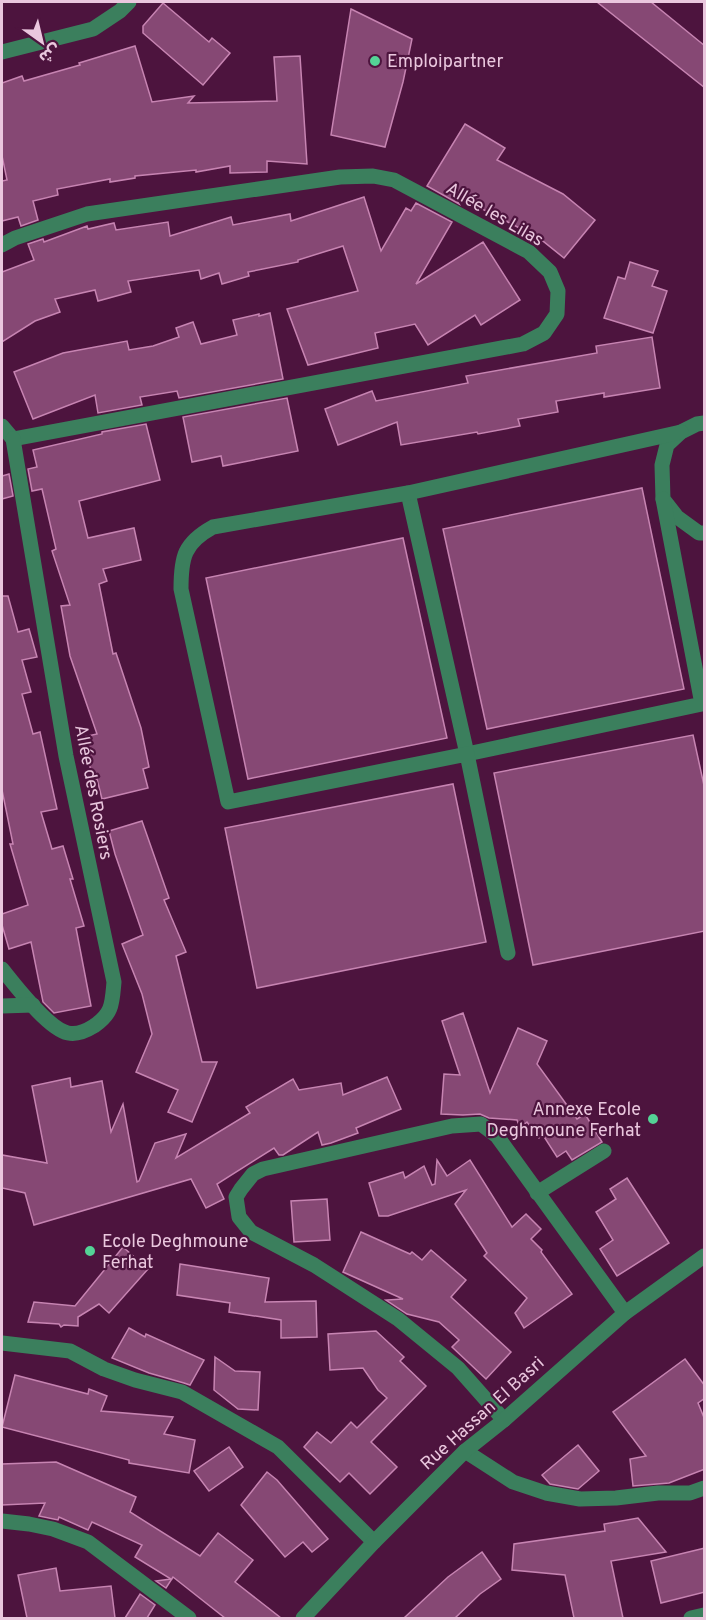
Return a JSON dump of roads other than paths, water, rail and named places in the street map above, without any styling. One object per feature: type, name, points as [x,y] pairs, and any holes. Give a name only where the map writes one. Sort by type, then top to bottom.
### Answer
[{"type":"street","points":[[2,52],[93,29],[120,11],[129,2]]},
{"type":"street","name":"Allée les Lilas","points":[[2,245],[43,227],[87,214],[340,177],[373,176],[394,180],[529,252],[550,272],[558,291],[557,314],[544,333],[523,344],[13,439]]},
{"type":"street","points":[[681,432],[667,445],[662,465],[663,499],[702,704],[228,802],[181,589],[181,567],[187,549],[201,534],[213,527],[408,493],[681,432],[697,424],[705,423]]},
{"type":"street","points":[[2,426],[13,439]]},
{"type":"street","name":"Allée des Rosiers","points":[[2,969],[56,1029],[69,1034],[86,1032],[100,1022],[111,1009],[114,982],[66,756],[13,439]]},
{"type":"street","points":[[408,493],[468,754],[508,953]]},
{"type":"street","points":[[663,499],[677,517],[699,533],[705,533]]},
{"type":"street","points":[[2,1006],[33,1005]]},
{"type":"street","points":[[504,1420],[458,1368],[398,1319],[314,1265],[251,1232],[238,1217],[236,1197],[253,1174],[263,1169],[452,1125],[481,1124],[497,1136],[624,1313]]},
{"type":"street","points":[[537,1193],[604,1151]]},
{"type":"street","name":"Rue Hassan El Basri","points":[[303,1618],[374,1542],[465,1451],[504,1420],[624,1313],[705,1256]]},
{"type":"street","points":[[2,1343],[70,1351],[104,1369],[182,1392],[278,1447],[374,1542]]},
{"type":"street","points":[[465,1451],[513,1482],[546,1493],[580,1498],[616,1498],[658,1492],[690,1493],[705,1488]]},
{"type":"street","points":[[2,1521],[53,1529],[88,1542],[189,1618]]},
{"type":"street","points":[[691,1618],[705,1615]]},
{"type":"place","name":"Emploipartner","points":[[375,61]]},
{"type":"place","name":"Annexe Ecole Deghmoune Ferhat","points":[[653,1119]]},
{"type":"place","name":"Ecole Deghmoune Ferhat","points":[[90,1251]]}]
